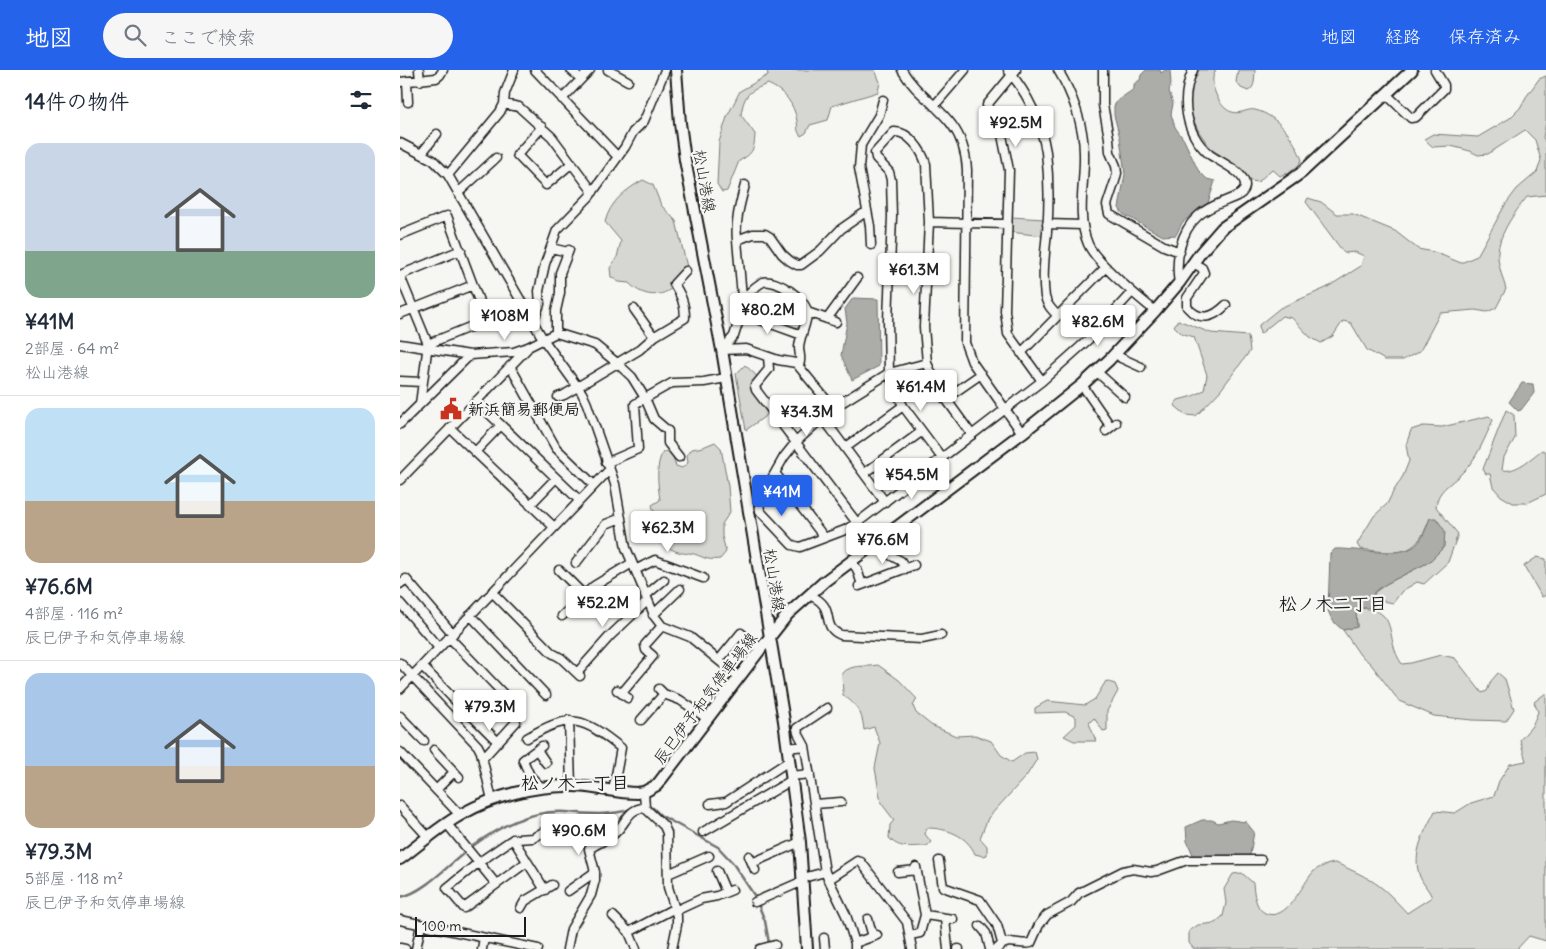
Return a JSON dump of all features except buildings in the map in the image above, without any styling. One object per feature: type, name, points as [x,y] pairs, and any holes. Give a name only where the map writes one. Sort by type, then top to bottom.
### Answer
[{"type":"main road","name":"松山港線","points":[[676,70],[685,160],[722,350],[792,778],[800,842],[807,949]]},
{"type":"main road","name":"辰巳伊予和気停車場線","points":[[644,792],[652,789],[662,780],[788,614],[875,542],[1022,433],[1097,372],[1155,311],[1222,228],[1301,173],[1412,70]]},
{"type":"main road","points":[[400,859],[460,815],[492,800],[525,791],[571,786],[628,793],[644,792]]},
{"type":"street","points":[[419,70],[420,81]]},
{"type":"street","points":[[408,102],[403,82],[436,78],[443,70]]},
{"type":"street","points":[[448,175],[500,112],[514,70]]},
{"type":"street","points":[[535,70],[618,156]]},
{"type":"street","points":[[571,70],[581,79]]},
{"type":"street","points":[[562,99],[590,70]]},
{"type":"street","points":[[608,70],[628,81]]},
{"type":"street","points":[[533,322],[540,304],[540,284],[558,227],[593,192],[633,132],[644,121],[665,70]]},
{"type":"street","points":[[934,106],[965,70]]},
{"type":"street","points":[[1058,70],[1066,84],[1080,125],[1084,151],[1082,225],[1089,246],[1106,267],[1155,311]]},
{"type":"street","points":[[1103,70],[1103,105],[1110,152],[1116,166],[1115,181],[1107,204],[1109,214],[1164,246],[1180,252]]},
{"type":"street","points":[[1179,283],[1177,271],[1180,252],[1193,221],[1209,208],[1240,194],[1246,184],[1241,175],[1201,146],[1192,131],[1186,95],[1188,82],[1193,70]]},
{"type":"street","points":[[1386,94],[1412,118],[1416,117],[1444,89],[1444,85],[1435,70]]},
{"type":"street","points":[[906,72],[912,86],[953,126],[963,147],[968,170],[964,336],[967,351],[980,374],[1022,433]]},
{"type":"street","points":[[1042,380],[1008,334],[1005,311],[1009,170],[1002,134],[987,105],[1012,72],[1036,115],[1046,153],[1045,298],[1049,307],[1058,316]]},
{"type":"street","points":[[872,245],[859,168],[862,145],[879,115],[883,100]]},
{"type":"street","points":[[504,104],[518,107],[542,127],[552,137],[593,192]]},
{"type":"street","points":[[542,127],[517,155],[546,186],[572,163]]},
{"type":"street","points":[[942,458],[903,406],[889,373],[888,320],[892,180],[889,172],[876,158],[875,153],[894,132],[903,134],[914,143],[924,157],[928,174],[929,222],[924,327],[927,363],[938,388],[972,435]]},
{"type":"street","points":[[421,154],[437,134]]},
{"type":"street","points":[[400,142],[433,160],[448,175],[543,339],[587,404],[617,494],[626,548],[653,615],[662,626],[690,637],[739,677]]},
{"type":"street","points":[[458,193],[496,158]]},
{"type":"street","points":[[722,350],[734,336],[741,313],[742,300],[735,227],[745,185]]},
{"type":"street","points":[[737,240],[753,234],[765,234],[770,237],[782,254],[790,261],[797,265],[802,265],[841,229],[866,211]]},
{"type":"street","points":[[400,235],[447,216],[485,317],[482,322],[428,346]]},
{"type":"street","points":[[929,222],[1006,224]]},
{"type":"street","points":[[1047,224],[1082,225]]},
{"type":"street","points":[[551,248],[569,251],[560,273],[556,333]]},
{"type":"street","points":[[420,404],[428,346],[400,275],[461,250]]},
{"type":"street","points":[[1193,263],[1202,268],[1204,273],[1187,298],[1187,307],[1192,314],[1198,317],[1213,315],[1226,306]]},
{"type":"street","points":[[1021,353],[1106,267]]},
{"type":"street","points":[[558,397],[639,350],[685,318],[683,300],[674,284],[686,271]]},
{"type":"street","points":[[827,319],[854,288],[857,278]]},
{"type":"street","points":[[742,300],[762,283],[769,282],[778,284],[788,290],[806,306],[808,312],[799,347],[801,360],[799,366]]},
{"type":"street","points":[[400,314],[474,285]]},
{"type":"street","points":[[927,363],[889,373],[833,408],[796,442],[784,457],[759,501],[760,511],[792,545],[800,547],[845,530],[886,502],[1042,380],[1089,340],[1132,292]]},
{"type":"street","points":[[634,309],[654,338]]},
{"type":"street","points":[[808,312],[836,322]]},
{"type":"street","points":[[741,313],[802,335]]},
{"type":"street","points":[[400,344],[428,346],[470,355],[514,352],[556,333],[595,346],[632,377],[645,398],[654,419],[668,431],[668,443],[679,457]]},
{"type":"street","points":[[400,467],[403,477],[528,347]]},
{"type":"street","points":[[722,350],[746,349],[768,357],[792,362],[799,366],[808,380],[833,408]]},
{"type":"street","points":[[1116,353],[1121,358],[1141,367]]},
{"type":"street","points":[[402,420],[431,395],[470,355]]},
{"type":"street","points":[[768,357],[769,369],[755,386],[756,390],[857,523],[888,554],[901,561],[905,568]]},
{"type":"street","points":[[510,366],[556,448],[594,485]]},
{"type":"street","points":[[1097,372],[1125,396]]},
{"type":"street","points":[[945,399],[980,374]]},
{"type":"street","points":[[400,688],[594,485],[608,466],[638,450],[635,404],[672,383],[704,382],[726,378]]},
{"type":"street","points":[[400,381],[422,382]]},
{"type":"street","points":[[1082,385],[1111,427]]},
{"type":"street","points":[[476,401],[579,500]]},
{"type":"street","points":[[846,448],[903,406]]},
{"type":"street","points":[[823,418],[886,502]]},
{"type":"street","points":[[476,452],[501,425]]},
{"type":"street","points":[[450,428],[554,527]]},
{"type":"street","points":[[865,473],[921,432]]},
{"type":"street","points":[[775,473],[824,537]]},
{"type":"street","points":[[530,505],[556,478]]},
{"type":"street","points":[[576,563],[606,524],[621,518]]},
{"type":"street","points":[[562,616],[594,586],[634,567],[655,560],[703,578]]},
{"type":"street","points":[[851,561],[857,569],[860,585],[914,565]]},
{"type":"street","points":[[559,570],[584,595]]},
{"type":"street","points":[[400,584],[406,579],[451,636],[512,703]]},
{"type":"street","points":[[492,592],[552,653],[561,658],[579,675],[610,636],[664,580]]},
{"type":"street","points":[[653,615],[680,589]]},
{"type":"street","points":[[809,595],[822,601],[827,611],[829,626],[840,635],[922,639],[941,635]]},
{"type":"street","points":[[400,603],[439,648]]},
{"type":"street","points":[[470,616],[546,694]]},
{"type":"street","points":[[622,694],[653,656],[646,650],[645,645],[662,626]]},
{"type":"street","points":[[719,660],[741,633],[760,649]]},
{"type":"street","points":[[400,663],[478,746],[483,758],[492,800]]},
{"type":"street","points":[[422,666],[497,741]]},
{"type":"street","points":[[645,719],[662,691],[680,700],[708,719]]},
{"type":"street","points":[[827,708],[797,728],[805,746],[826,876],[846,915],[855,946],[875,936],[868,919]]},
{"type":"street","points":[[400,716],[424,741]]},
{"type":"street","points":[[527,738],[550,726],[569,720],[591,726],[621,748],[614,791]]},
{"type":"street","points":[[569,720],[571,786]]},
{"type":"street","points":[[483,758],[516,722]]},
{"type":"street","points":[[787,748],[805,746]]},
{"type":"street","points":[[542,788],[530,776],[523,760],[539,748],[546,764]]},
{"type":"street","points":[[400,752],[460,815]]},
{"type":"street","points":[[436,790],[457,774],[440,752]]},
{"type":"street","points":[[710,804],[726,802],[789,761]]},
{"type":"street","points":[[703,832],[792,778],[810,774]]},
{"type":"street","points":[[644,792],[645,808],[664,826],[667,833],[668,887],[675,910],[677,925],[672,949]]},
{"type":"street","points":[[815,804],[841,802]]},
{"type":"street","points":[[400,806],[429,838]]},
{"type":"street","points":[[567,949],[571,929],[591,895],[596,880],[589,848],[616,832],[630,813],[639,808],[645,808]]},
{"type":"street","points":[[447,824],[496,884]]},
{"type":"street","points":[[527,862],[464,908],[447,888],[478,862],[513,840],[533,838],[550,828]]},
{"type":"street","points":[[513,840],[545,890]]},
{"type":"street","points":[[752,863],[800,842]]},
{"type":"street","points":[[668,874],[708,859]]},
{"type":"street","points":[[939,861],[943,887],[980,900],[997,925],[1000,946],[1015,942],[1031,943],[1039,925],[1047,915],[1071,902],[1079,893],[1123,871],[1133,868],[1151,872],[1157,871],[1187,860],[1260,860]]},
{"type":"street","points":[[755,902],[803,880],[826,876],[857,861],[861,862],[907,922],[912,949]]},
{"type":"street","points":[[898,872],[916,868],[925,915],[920,933],[910,935]]},
{"type":"street","points":[[629,932],[701,899],[718,896],[729,891],[717,871]]},
{"type":"street","points":[[568,891],[595,872]]},
{"type":"street","points":[[787,877],[791,886]]},
{"type":"street","points":[[521,908],[525,901],[552,885]]},
{"type":"street","points":[[925,915],[949,919],[948,949]]},
{"type":"street","points":[[613,916],[629,932],[636,949]]},
{"type":"street","points":[[400,920],[538,949]]},
{"type":"street","points":[[416,949],[421,925]]},
{"type":"street","points":[[980,926],[986,933],[990,949]]},
{"type":"street","points":[[482,949],[484,938]]},
{"type":"street","points":[[824,938],[825,949]]},
{"type":"street","points":[[760,949],[775,944]]},
{"type":"street","points":[[400,948],[405,949]]},
{"type":"shaded area","points":[[767,70],[875,70],[880,82],[878,92],[832,106],[828,120],[810,125],[806,133],[801,136],[791,103],[779,90],[768,84],[752,91],[744,102],[741,115],[755,134],[753,147],[748,156],[739,161],[727,191],[722,192],[717,184],[719,142],[727,117],[740,91],[768,75]]},
{"type":"shaded area","points":[[1146,70],[1160,70],[1161,73],[1165,70],[1170,70],[1171,84],[1169,91],[1173,104],[1171,114],[1175,127],[1184,140],[1198,170],[1207,179],[1215,181],[1208,203],[1182,223],[1176,235],[1163,236],[1123,214],[1119,208],[1125,174],[1114,106],[1118,100],[1134,89],[1134,84],[1140,80],[1141,75]]},
{"type":"shaded area","points":[[1199,70],[1216,70],[1213,81],[1214,87],[1219,100],[1227,110],[1235,113],[1255,110],[1271,117],[1278,123],[1290,137],[1299,152],[1302,160],[1297,167],[1280,176],[1272,169],[1258,182],[1251,181],[1241,168],[1212,150],[1199,132],[1190,112],[1190,90]]},
{"type":"shaded area","points":[[1238,70],[1255,70],[1253,85],[1248,91],[1241,88],[1236,82]]},
{"type":"shaded area","points":[[1546,76],[1546,122],[1543,137],[1546,144],[1546,195],[1527,197],[1503,233],[1498,250],[1498,258],[1506,289],[1496,308],[1487,312],[1475,310],[1440,313],[1420,351],[1403,360],[1385,360],[1367,350],[1351,323],[1343,321],[1333,336],[1321,343],[1310,337],[1292,318],[1282,316],[1260,334],[1259,325],[1280,308],[1326,288],[1361,266],[1364,256],[1355,252],[1344,253],[1306,202],[1308,198],[1321,202],[1337,214],[1353,214],[1395,231],[1418,249],[1434,252],[1461,263],[1477,256],[1505,205],[1517,189],[1537,172],[1541,160],[1535,140],[1525,130],[1488,154],[1478,155],[1451,146],[1433,147],[1424,139],[1433,134],[1478,137],[1510,118],[1520,108],[1539,79]]},
{"type":"shaded area","points":[[643,180],[653,185],[661,205],[676,221],[687,267],[673,287],[662,294],[656,295],[639,291],[629,283],[619,282],[611,277],[610,268],[617,257],[621,241],[605,222],[607,215],[619,197]]},
{"type":"shaded area","points":[[1011,217],[1044,219],[1043,236],[1010,232]]},
{"type":"shaded area","points":[[853,298],[878,299],[879,366],[852,380],[841,355],[847,323],[845,309]]},
{"type":"shaded area","points":[[1178,320],[1211,333],[1248,336],[1250,351],[1220,391],[1196,416],[1186,415],[1174,405],[1178,400],[1193,396],[1204,390],[1207,375],[1194,337],[1181,333],[1174,326]]},
{"type":"shaded area","points":[[745,365],[759,378],[751,388],[771,412],[746,430],[736,374]]},
{"type":"shaded area","points":[[1522,383],[1533,384],[1534,393],[1521,410],[1518,411],[1509,402]]},
{"type":"shaded area","points":[[1506,410],[1514,415],[1515,438],[1504,457],[1502,470],[1518,467],[1542,450],[1546,452],[1546,494],[1527,503],[1513,503],[1501,496],[1493,487],[1490,474],[1486,474],[1483,469]]},
{"type":"shaded area","points":[[1489,416],[1493,420],[1476,456],[1467,468],[1441,492],[1437,501],[1436,507],[1458,534],[1448,562],[1424,584],[1417,582],[1402,591],[1393,603],[1379,600],[1374,593],[1386,584],[1429,562],[1430,518],[1418,541],[1404,551],[1385,552],[1360,549],[1357,544],[1374,516],[1387,504],[1403,476],[1409,461],[1406,445],[1411,430],[1423,426],[1442,427]]},
{"type":"shaded area","points":[[715,442],[721,448],[728,486],[730,512],[722,524],[722,536],[726,552],[720,559],[707,559],[690,553],[674,551],[668,547],[657,528],[652,505],[660,500],[658,469],[663,452],[669,451],[676,466],[682,468],[688,463],[687,455],[692,449]]},
{"type":"shaded area","points":[[1430,518],[1436,518],[1445,531],[1444,547],[1429,562],[1374,592],[1373,603],[1368,608],[1358,608],[1356,611],[1357,627],[1343,630],[1340,628],[1332,619],[1328,610],[1330,554],[1335,549],[1389,552],[1409,549],[1421,539]]},
{"type":"shaded area","points":[[1537,557],[1546,559],[1546,595],[1542,597],[1524,566]]},
{"type":"shaded area","points":[[1358,608],[1372,610],[1381,614],[1386,619],[1396,654],[1402,664],[1441,655],[1455,658],[1482,693],[1487,691],[1491,681],[1498,673],[1505,679],[1514,709],[1506,721],[1434,716],[1399,701],[1370,663],[1360,655],[1343,630],[1357,627],[1356,611]]},
{"type":"shaded area","points":[[878,665],[899,680],[917,699],[913,706],[916,713],[931,725],[956,736],[975,735],[991,741],[1001,755],[1012,762],[1025,753],[1035,752],[1037,759],[1027,775],[988,818],[980,838],[987,846],[987,855],[975,854],[961,837],[941,829],[927,828],[925,834],[931,842],[927,846],[902,846],[889,838],[890,825],[894,820],[881,803],[875,768],[880,743],[874,727],[864,730],[862,718],[858,710],[843,695],[842,673],[855,667]]},
{"type":"shaded area","points":[[1106,681],[1115,684],[1118,691],[1107,711],[1107,730],[1103,731],[1094,718],[1089,723],[1096,741],[1074,741],[1064,736],[1076,725],[1076,717],[1065,712],[1035,713],[1035,708],[1047,701],[1085,705],[1095,699]]},
{"type":"shaded area","points":[[1546,693],[1546,941],[1529,936],[1517,949],[1194,949],[1189,943],[1189,931],[1198,925],[1215,923],[1223,916],[1226,903],[1224,889],[1233,874],[1242,873],[1253,883],[1259,908],[1265,913],[1273,915],[1287,908],[1314,871],[1333,863],[1344,866],[1375,883],[1387,892],[1407,913],[1432,897],[1420,877],[1417,859],[1420,842],[1435,811],[1455,813],[1471,803],[1494,796],[1499,781],[1510,764],[1526,761],[1520,740],[1532,726],[1538,712],[1534,702]]},
{"type":"shaded area","points":[[1202,820],[1212,820],[1218,823],[1231,820],[1246,822],[1254,832],[1250,855],[1247,857],[1194,857],[1187,841],[1186,827]]},
{"type":"waterway","points":[[653,808],[660,815],[718,847],[732,862],[756,898]]},
{"type":"waterway","points":[[470,848],[492,833],[515,821],[539,814],[552,812],[607,814],[632,809]]},
{"type":"waterway","points":[[400,897],[408,895],[425,885],[464,853]]},
{"type":"waterway","points":[[758,904],[765,921],[769,943]]},
{"type":"place","name":"新浜簡易郵便局","points":[[451,409]]},
{"type":"district","name":"松ノ木二丁目","points":[[1333,603]]},
{"type":"district","name":"松ノ木一丁目","points":[[575,782]]}]
